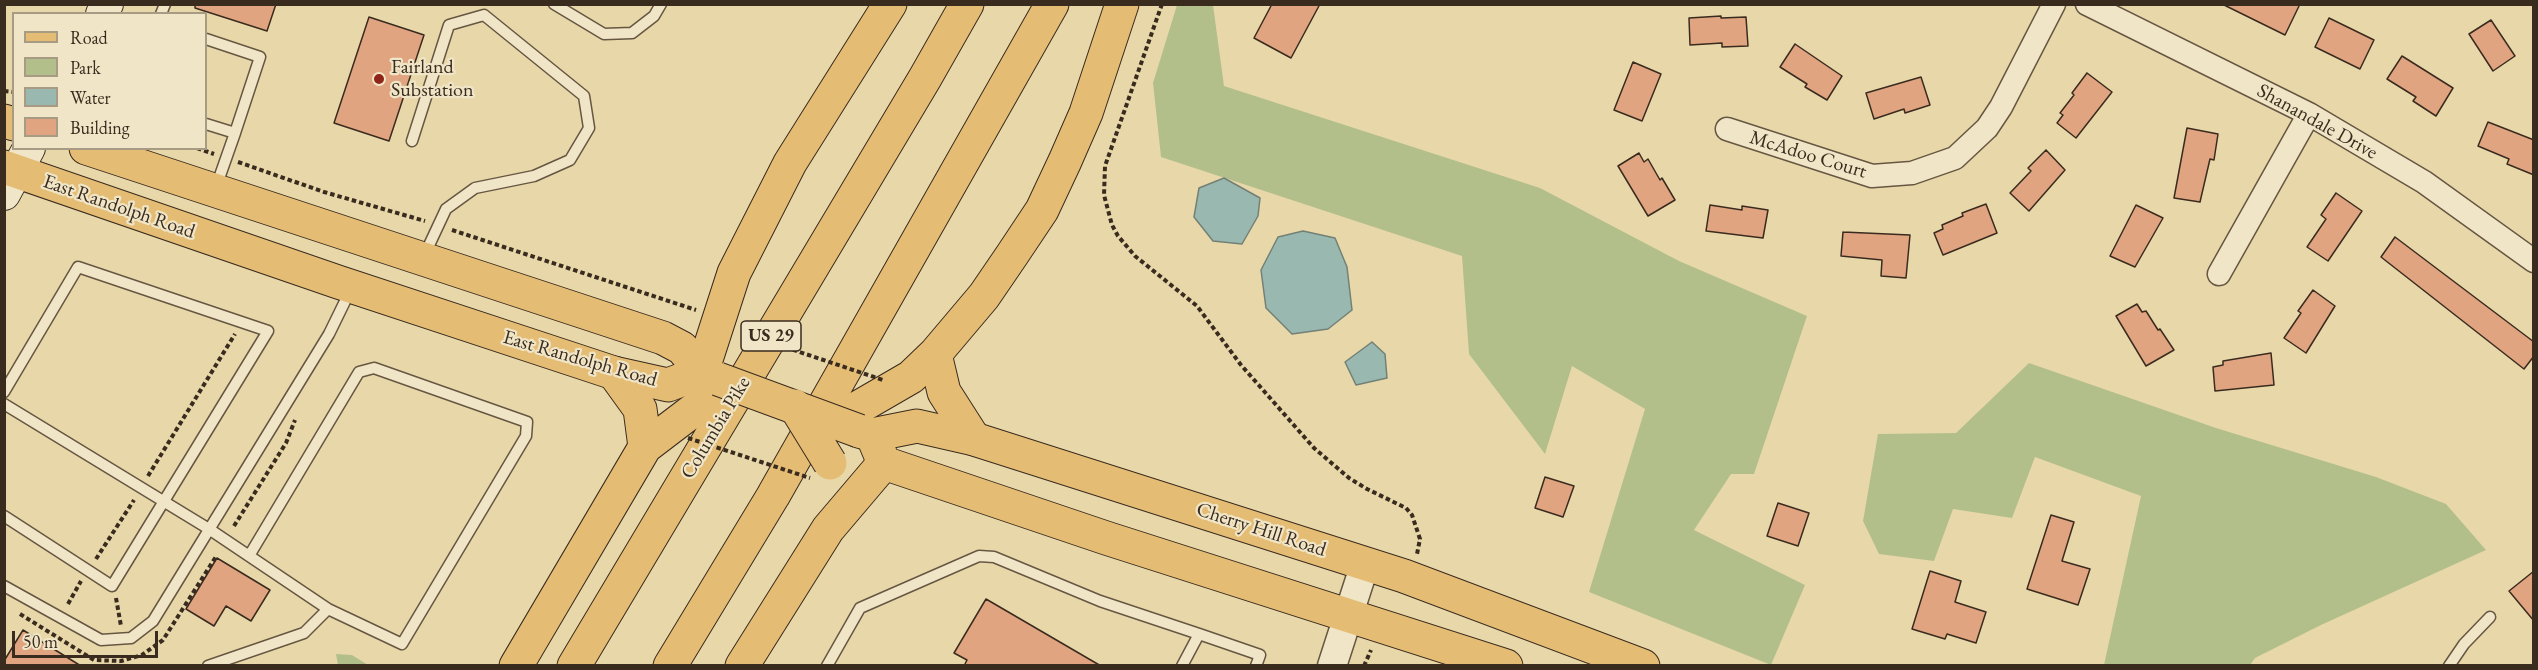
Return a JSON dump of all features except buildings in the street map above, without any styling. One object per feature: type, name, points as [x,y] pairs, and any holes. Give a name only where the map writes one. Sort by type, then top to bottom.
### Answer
[{"type":"main road","points":[[516,666],[645,447],[715,383],[731,328],[734,273],[790,163],[890,4]]},
{"type":"main road","name":"Columbia Pike","points":[[574,666],[967,4]]},
{"type":"main road","points":[[670,666],[779,485],[1052,4]]},
{"type":"main road","points":[[742,666],[828,529],[881,388],[911,377],[935,354],[984,296],[1042,210],[1086,113],[1122,4]]},
{"type":"main road","points":[[97,150],[120,154],[214,191],[663,338],[682,348],[715,383],[795,406],[862,438],[1106,538],[1506,666]]},
{"type":"main road","name":"East Randolph Road","points":[[13,170],[352,287],[614,374],[668,385],[715,383]]},
{"type":"main road","points":[[935,354],[944,392],[974,439]]},
{"type":"main road","points":[[614,374],[640,409],[645,447]]},
{"type":"main road","points":[[795,406],[821,471],[837,489],[828,529]]},
{"type":"main road","name":"Cherry Hill Road","points":[[862,438],[917,426],[974,439],[1404,576],[1643,666]]},
{"type":"street","name":"McAdoo Court","points":[[1726,129],[1872,176],[1912,173],[1955,158],[1987,128],[2054,4]]},
{"type":"street","name":"Shanandale Drive","points":[[2087,4],[2308,114],[2424,182],[2534,261]]},
{"type":"street","points":[[2219,274],[2308,114]]},
{"type":"street","points":[[1332,666],[1365,564]]},
{"type":"lane","points":[[554,4],[604,34],[632,33],[654,16],[661,4]]},
{"type":"lane","points":[[412,141],[449,25],[484,15],[584,96],[590,128],[570,160],[534,176],[475,188],[446,209],[423,259]]},
{"type":"lane","points":[[207,39],[260,57],[214,191]]},
{"type":"lane","points":[[207,124],[235,133]]},
{"type":"lane","points":[[4,392],[78,267],[268,331],[112,586],[4,516]]},
{"type":"lane","points":[[4,586],[101,640],[131,638],[153,621],[329,334],[352,287]]},
{"type":"lane","points":[[4,404],[165,501],[328,609],[402,644],[526,436],[527,422],[374,368],[359,372],[249,556]]},
{"type":"lane","points":[[827,666],[860,608],[980,556],[994,557],[1100,601],[1260,655],[1256,666]]},
{"type":"lane","points":[[208,666],[304,633],[328,609]]},
{"type":"lane","points":[[2449,666],[2464,644],[2490,617]]},
{"type":"lane","points":[[1182,666],[1199,634]]},
{"type":"path","points":[[1162,4],[1106,166],[1104,195],[1112,225],[1135,256],[1197,306],[1242,365],[1314,448],[1349,478],[1406,508],[1412,515],[1420,539],[1417,554]]},
{"type":"path","points":[[203,150],[324,192],[383,207],[657,299],[693,308],[731,328],[881,388]]},
{"type":"path","points":[[146,479],[233,337],[239,322]]},
{"type":"path","points":[[688,438],[821,471]]},
{"type":"path","points":[[94,561],[134,499]]},
{"type":"path","points":[[68,604],[82,578]]},
{"type":"path","points":[[112,586],[123,639]]},
{"type":"path","points":[[1364,666],[1371,648]]},
{"type":"green space","points":[[1177,5],[1213,5],[1224,86],[1540,188],[1679,261],[1807,316],[1754,474],[1731,474],[1694,530],[1805,585],[1771,665],[1589,592],[1645,409],[1572,366],[1545,454],[1469,354],[1462,256],[1161,157],[1153,83]]},
{"type":"green space","points":[[2029,363],[2216,428],[2376,477],[2446,504],[2486,550],[2321,625],[2255,658],[2250,665],[2104,665],[2141,496],[2035,457],[2012,518],[1953,509],[1934,561],[1879,554],[1863,521],[1878,434],[1956,433]]},
{"type":"green space","points":[[336,654],[352,655],[368,665],[338,665]]},
{"type":"water","points":[[1224,178],[1260,198],[1258,216],[1242,244],[1213,241],[1194,217],[1199,188]]},
{"type":"water","points":[[1303,231],[1335,238],[1347,267],[1352,310],[1328,329],[1292,334],[1266,308],[1261,270],[1278,237]]},
{"type":"water","points":[[1372,342],[1385,354],[1387,378],[1356,385],[1345,362]]},
{"type":"place","name":"Fairland Substation","points":[[379,79]]}]
